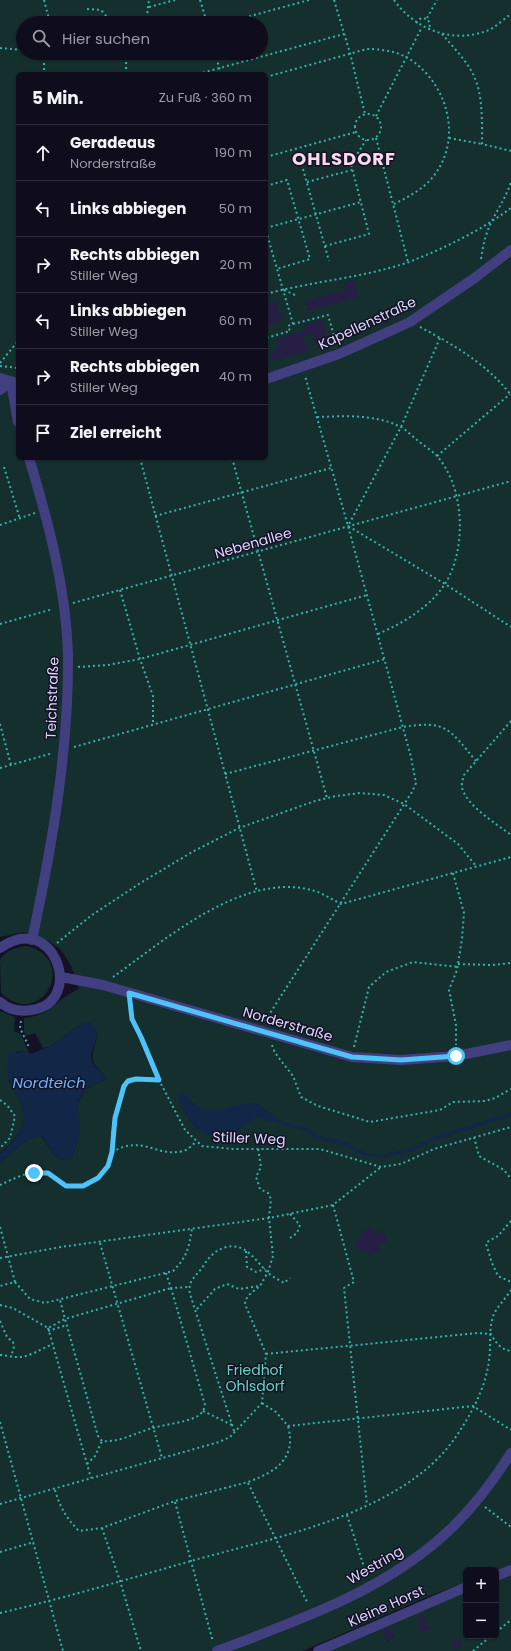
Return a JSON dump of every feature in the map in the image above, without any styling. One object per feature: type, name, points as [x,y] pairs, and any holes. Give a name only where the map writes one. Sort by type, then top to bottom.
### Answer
[{"type":"street","name":"Kapellenstraße","points":[[268,377],[339,354],[410,322],[476,278],[511,250]]},
{"type":"street","points":[[0,378],[15,382]]},
{"type":"street","points":[[0,390],[15,382]]},
{"type":"street","points":[[15,382],[16,395]]},
{"type":"street","name":"Teichstraße","points":[[30,460],[44,510],[57,566],[63,606],[67,667],[64,750],[48,864],[32,940]]},
{"type":"street","points":[[0,948],[15,940],[32,940],[50,949],[58,962],[61,977],[53,998],[44,1006],[23,1012],[13,1010],[0,1002]]},
{"type":"street","name":"Norderstraße","points":[[61,977],[103,985],[352,1057],[401,1060],[456,1056],[511,1045]]},
{"type":"street","name":"Westring","points":[[215,1647],[314,1614],[370,1586],[411,1561],[444,1535],[476,1501],[494,1480],[511,1453]]},
{"type":"street","points":[[499,1575],[511,1570]]},
{"type":"street","name":"Kleine Horst","points":[[318,1651],[463,1588]]},
{"type":"path","points":[[44,0],[48,16]]},
{"type":"path","points":[[147,16],[149,0]]},
{"type":"path","points":[[149,7],[175,0]]},
{"type":"path","points":[[200,0],[205,16]]},
{"type":"path","points":[[251,16],[309,0]]},
{"type":"path","points":[[334,0],[350,53],[365,114]]},
{"type":"path","points":[[394,0],[416,23],[429,30],[442,34],[460,36],[492,28],[511,14]]},
{"type":"path","points":[[427,19],[437,0]]},
{"type":"path","points":[[87,9],[101,10],[105,16]]},
{"type":"path","points":[[416,23],[421,18],[427,19],[431,25],[429,30]]},
{"type":"path","points":[[376,116],[408,58],[422,27]]},
{"type":"path","points":[[268,55],[344,34]]},
{"type":"path","points":[[442,34],[474,76],[479,94],[482,144]]},
{"type":"path","points":[[0,48],[16,49]]},
{"type":"path","points":[[268,76],[367,49],[383,50],[408,58],[429,76],[439,91],[449,118],[449,138],[442,164],[433,178],[421,189],[394,204]]},
{"type":"path","points":[[44,60],[44,72]]},
{"type":"path","points":[[126,72],[127,60]]},
{"type":"path","points":[[218,60],[221,72]]},
{"type":"path","points":[[205,72],[249,60]]},
{"type":"path","points":[[376,116],[365,114],[358,118],[355,122],[358,136],[366,140],[376,138]]},
{"type":"path","points":[[376,116],[382,127],[376,138],[408,262]]},
{"type":"path","points":[[268,156],[356,132]]},
{"type":"path","points":[[449,138],[511,151]]},
{"type":"path","points":[[325,246],[369,234],[351,164],[366,140]]},
{"type":"path","points":[[303,169],[329,261]]},
{"type":"path","points":[[307,182],[352,170]]},
{"type":"path","points":[[268,185],[287,180],[310,259],[277,269]]},
{"type":"path","points":[[476,278],[483,242],[508,191],[511,180]]},
{"type":"path","points":[[268,230],[298,219],[361,202]]},
{"type":"path","points":[[268,293],[408,262],[456,242],[491,223],[511,208]]},
{"type":"path","points":[[268,238],[293,324]]},
{"type":"path","points":[[283,289],[295,295]]},
{"type":"path","points":[[268,337],[290,331],[288,326],[293,324],[328,315],[339,354]]},
{"type":"path","points":[[410,322],[440,338],[488,370],[511,394],[437,456]]},
{"type":"path","points":[[348,526],[401,427],[440,338]]},
{"type":"path","points":[[16,344],[0,364],[16,368]]},
{"type":"path","points":[[303,367],[385,659],[416,783],[415,788],[341,904],[264,1031],[275,1053],[293,1076],[301,1097],[318,1106],[370,1122],[440,1110],[452,1102],[485,1101],[495,1098],[511,1089]]},
{"type":"path","points":[[317,417],[368,416],[401,427],[437,456],[450,478],[456,496],[460,527],[457,555],[445,584],[426,605],[403,623],[378,634]]},
{"type":"path","points":[[141,460],[257,892]]},
{"type":"path","points":[[233,460],[327,798]]},
{"type":"path","points":[[4,467],[20,520]]},
{"type":"path","points":[[155,516],[331,468]]},
{"type":"path","name":"Nebenallee","points":[[0,624],[511,481]]},
{"type":"path","points":[[0,525],[20,520],[44,510]]},
{"type":"path","points":[[348,526],[445,584],[511,627]]},
{"type":"path","points":[[120,590],[140,659],[153,696],[153,725]]},
{"type":"path","points":[[67,667],[108,665],[140,659],[367,595]]},
{"type":"path","points":[[0,768],[385,659]]},
{"type":"path","points":[[511,721],[464,775],[461,786],[465,797],[472,805],[511,835]]},
{"type":"path","points":[[225,774],[403,727],[432,723],[452,732],[476,761]]},
{"type":"path","points":[[0,724],[11,764]]},
{"type":"path","points":[[50,949],[92,915],[142,882],[194,851],[240,828],[327,798],[360,793],[384,795],[404,804],[458,844],[476,866]]},
{"type":"path","points":[[103,985],[200,914],[257,892],[273,887],[311,890],[341,904],[511,857]]},
{"type":"path","points":[[453,873],[464,912],[458,966],[448,990],[456,1025],[456,1056]]},
{"type":"path","points":[[352,1057],[369,987],[386,972],[413,962],[458,966],[511,962]]},
{"type":"path","name":"Stiller Weg","points":[[129,993],[132,1019],[159,1080],[186,1130],[196,1142],[202,1146],[320,1149],[381,1167],[401,1164],[434,1150],[511,1127]]},
{"type":"path","points":[[23,1012],[20,1028],[29,1047]]},
{"type":"path","points":[[0,1185],[16,1178],[34,1173],[48,1173],[66,1186],[83,1186],[98,1178],[108,1166],[112,1152],[115,1118],[124,1086],[128,1081],[136,1079],[159,1080]]},
{"type":"path","points":[[0,1100],[7,1105],[15,1116],[10,1138],[0,1148]]},
{"type":"path","points":[[474,1137],[479,1156],[504,1170],[511,1179]]},
{"type":"path","points":[[112,1152],[123,1146],[143,1145],[165,1152],[184,1151],[196,1142]]},
{"type":"path","points":[[0,1504],[55,1490],[91,1478],[219,1442],[230,1437],[262,1403],[266,1354],[245,1304],[245,1300],[260,1286],[268,1272],[273,1256],[269,1218],[271,1199],[268,1193],[260,1189],[256,1177],[261,1167],[258,1148]]},
{"type":"path","points":[[0,1258],[192,1228],[269,1218],[333,1205],[364,1182],[381,1167]]},
{"type":"path","points":[[333,1205],[354,1282],[344,1288],[367,1506]]},
{"type":"path","points":[[290,1214],[300,1225],[297,1233],[290,1238]]},
{"type":"path","points":[[511,1222],[498,1236],[486,1243],[498,1276],[511,1282]]},
{"type":"path","points":[[0,1227],[15,1282],[30,1299],[45,1303],[173,1271],[182,1262],[189,1250],[192,1228]]},
{"type":"path","points":[[100,1243],[162,1458]]},
{"type":"path","points":[[234,1431],[189,1287],[191,1280],[199,1273],[208,1258],[223,1247],[239,1247],[246,1251],[268,1272],[284,1283],[290,1278]]},
{"type":"path","points":[[246,1251],[247,1267],[256,1272],[265,1269]]},
{"type":"path","points":[[102,1441],[112,1441],[153,1428],[188,1420],[198,1416],[203,1411],[205,1405],[166,1273]]},
{"type":"path","points":[[0,1286],[15,1282]]},
{"type":"path","points":[[196,1310],[215,1289],[227,1284],[239,1289],[260,1286]]},
{"type":"path","points":[[48,1328],[65,1319],[171,1288],[189,1287]]},
{"type":"path","points":[[0,1613],[51,1601],[274,1538],[347,1514],[367,1506],[402,1488],[426,1470],[455,1437],[473,1406],[481,1391],[489,1361],[491,1321],[511,1290]]},
{"type":"path","points":[[60,1300],[98,1436],[102,1441]]},
{"type":"path","points":[[0,1305],[13,1308],[48,1328]]},
{"type":"path","points":[[0,1321],[7,1337],[13,1342],[14,1348],[10,1355]]},
{"type":"path","points":[[48,1331],[67,1325]]},
{"type":"path","points":[[48,1328],[91,1478]]},
{"type":"path","points":[[266,1354],[478,1333],[491,1334]]},
{"type":"path","points":[[491,1334],[496,1344],[505,1350],[511,1351]]},
{"type":"path","points":[[0,1355],[10,1355],[16,1357],[24,1356],[35,1353],[53,1344]]},
{"type":"path","points":[[55,1490],[63,1513],[79,1532],[102,1528],[175,1501],[248,1482],[263,1476],[285,1459],[290,1448],[291,1437],[288,1426],[276,1412],[262,1403]]},
{"type":"path","points":[[288,1426],[473,1406],[511,1430]]},
{"type":"path","points":[[203,1411],[232,1425]]},
{"type":"path","points":[[0,1422],[51,1601],[63,1651]]},
{"type":"path","points":[[87,1464],[95,1456],[102,1441]]},
{"type":"path","points":[[248,1482],[274,1538],[314,1614]]},
{"type":"path","points":[[175,1501],[215,1647]]},
{"type":"path","points":[[476,1501],[511,1527]]},
{"type":"path","points":[[347,1514],[370,1586]]},
{"type":"path","points":[[102,1528],[141,1651]]},
{"type":"path","points":[[0,1552],[34,1542]]},
{"type":"path","points":[[499,1630],[511,1620]]},
{"type":"path","points":[[473,1651],[487,1639]]},
{"type":"green space","name":"Friedhof Ohlsdorf","points":[[0,0],[511,0],[511,1565],[499,1569],[499,1567],[463,1567],[463,1583],[422,1599],[303,1651],[0,1651],[0,1163],[25,1142],[36,1137],[42,1137],[53,1153],[59,1158],[69,1159],[75,1149],[78,1139],[78,1104],[81,1097],[88,1088],[107,1078],[93,1060],[93,1051],[97,1036],[83,1023],[49,1047],[43,1048],[35,1033],[26,1036],[24,1031],[24,1018],[41,1014],[64,997],[79,989],[71,965],[60,949],[49,941],[24,932],[0,937]]},
{"type":"green space","points":[[27,946],[43,954],[51,965],[53,977],[49,989],[41,999],[29,1004],[16,1002],[1,993],[0,959],[12,950]]},
{"type":"green space","points":[[0,1011],[15,1017],[14,1031],[21,1034],[28,1051],[16,1052],[9,1081],[22,1105],[24,1122],[14,1140],[0,1153]]},
{"type":"green space","points":[[511,1574],[511,1651],[330,1651],[463,1591],[463,1639],[499,1639],[499,1578]]},
{"type":"water","name":"Nordteich","points":[[90,1022],[97,1033],[91,1059],[94,1066],[107,1078],[88,1088],[80,1098],[78,1107],[80,1131],[72,1157],[66,1160],[58,1158],[51,1151],[43,1137],[37,1137],[25,1142],[0,1163],[0,1153],[14,1140],[18,1134],[24,1116],[22,1105],[9,1079],[9,1054],[28,1051],[30,1054],[49,1047],[83,1023]]},
{"type":"water","points":[[182,1092],[198,1107],[205,1110],[220,1109],[250,1103],[258,1104],[285,1124],[256,1118],[233,1133],[212,1136],[200,1131],[189,1120],[178,1097],[178,1094]]},
{"type":"building","points":[[354,280],[359,297],[308,311],[305,301],[346,290],[344,283]]},
{"type":"building","points":[[276,301],[282,321],[268,324],[268,303]]},
{"type":"building","points":[[322,320],[328,341],[316,344],[313,333],[303,336],[308,351],[272,361],[270,352],[279,349],[276,339],[306,330],[304,324]]},
{"type":"building","points":[[372,1228],[374,1233],[383,1230],[387,1242],[378,1245],[380,1251],[368,1255],[366,1249],[361,1251],[357,1249],[355,1243],[357,1239],[362,1237],[360,1232]]},
{"type":"building","points":[[423,1614],[430,1629],[422,1634],[417,1625],[421,1623],[418,1617]]},
{"type":"building","points":[[389,1627],[395,1637],[388,1642],[382,1632]]},
{"type":"building","points":[[459,1638],[462,1647],[454,1650],[451,1640]]},
{"type":"waterway","points":[[285,1124],[306,1129],[316,1137],[343,1143],[364,1154],[383,1156],[414,1149],[433,1139],[511,1114]]},
{"type":"district","name":"OHLSDORF","points":[[344,159]]},
{"type":"route","points":[[34,1173],[48,1173],[55,1180],[66,1186],[83,1186],[98,1178],[108,1166],[112,1152],[112,1136],[115,1118],[119,1098],[124,1086],[128,1081],[136,1079],[159,1080],[149,1054],[135,1028],[130,1011],[129,993],[352,1057],[401,1060],[456,1056]]}]
